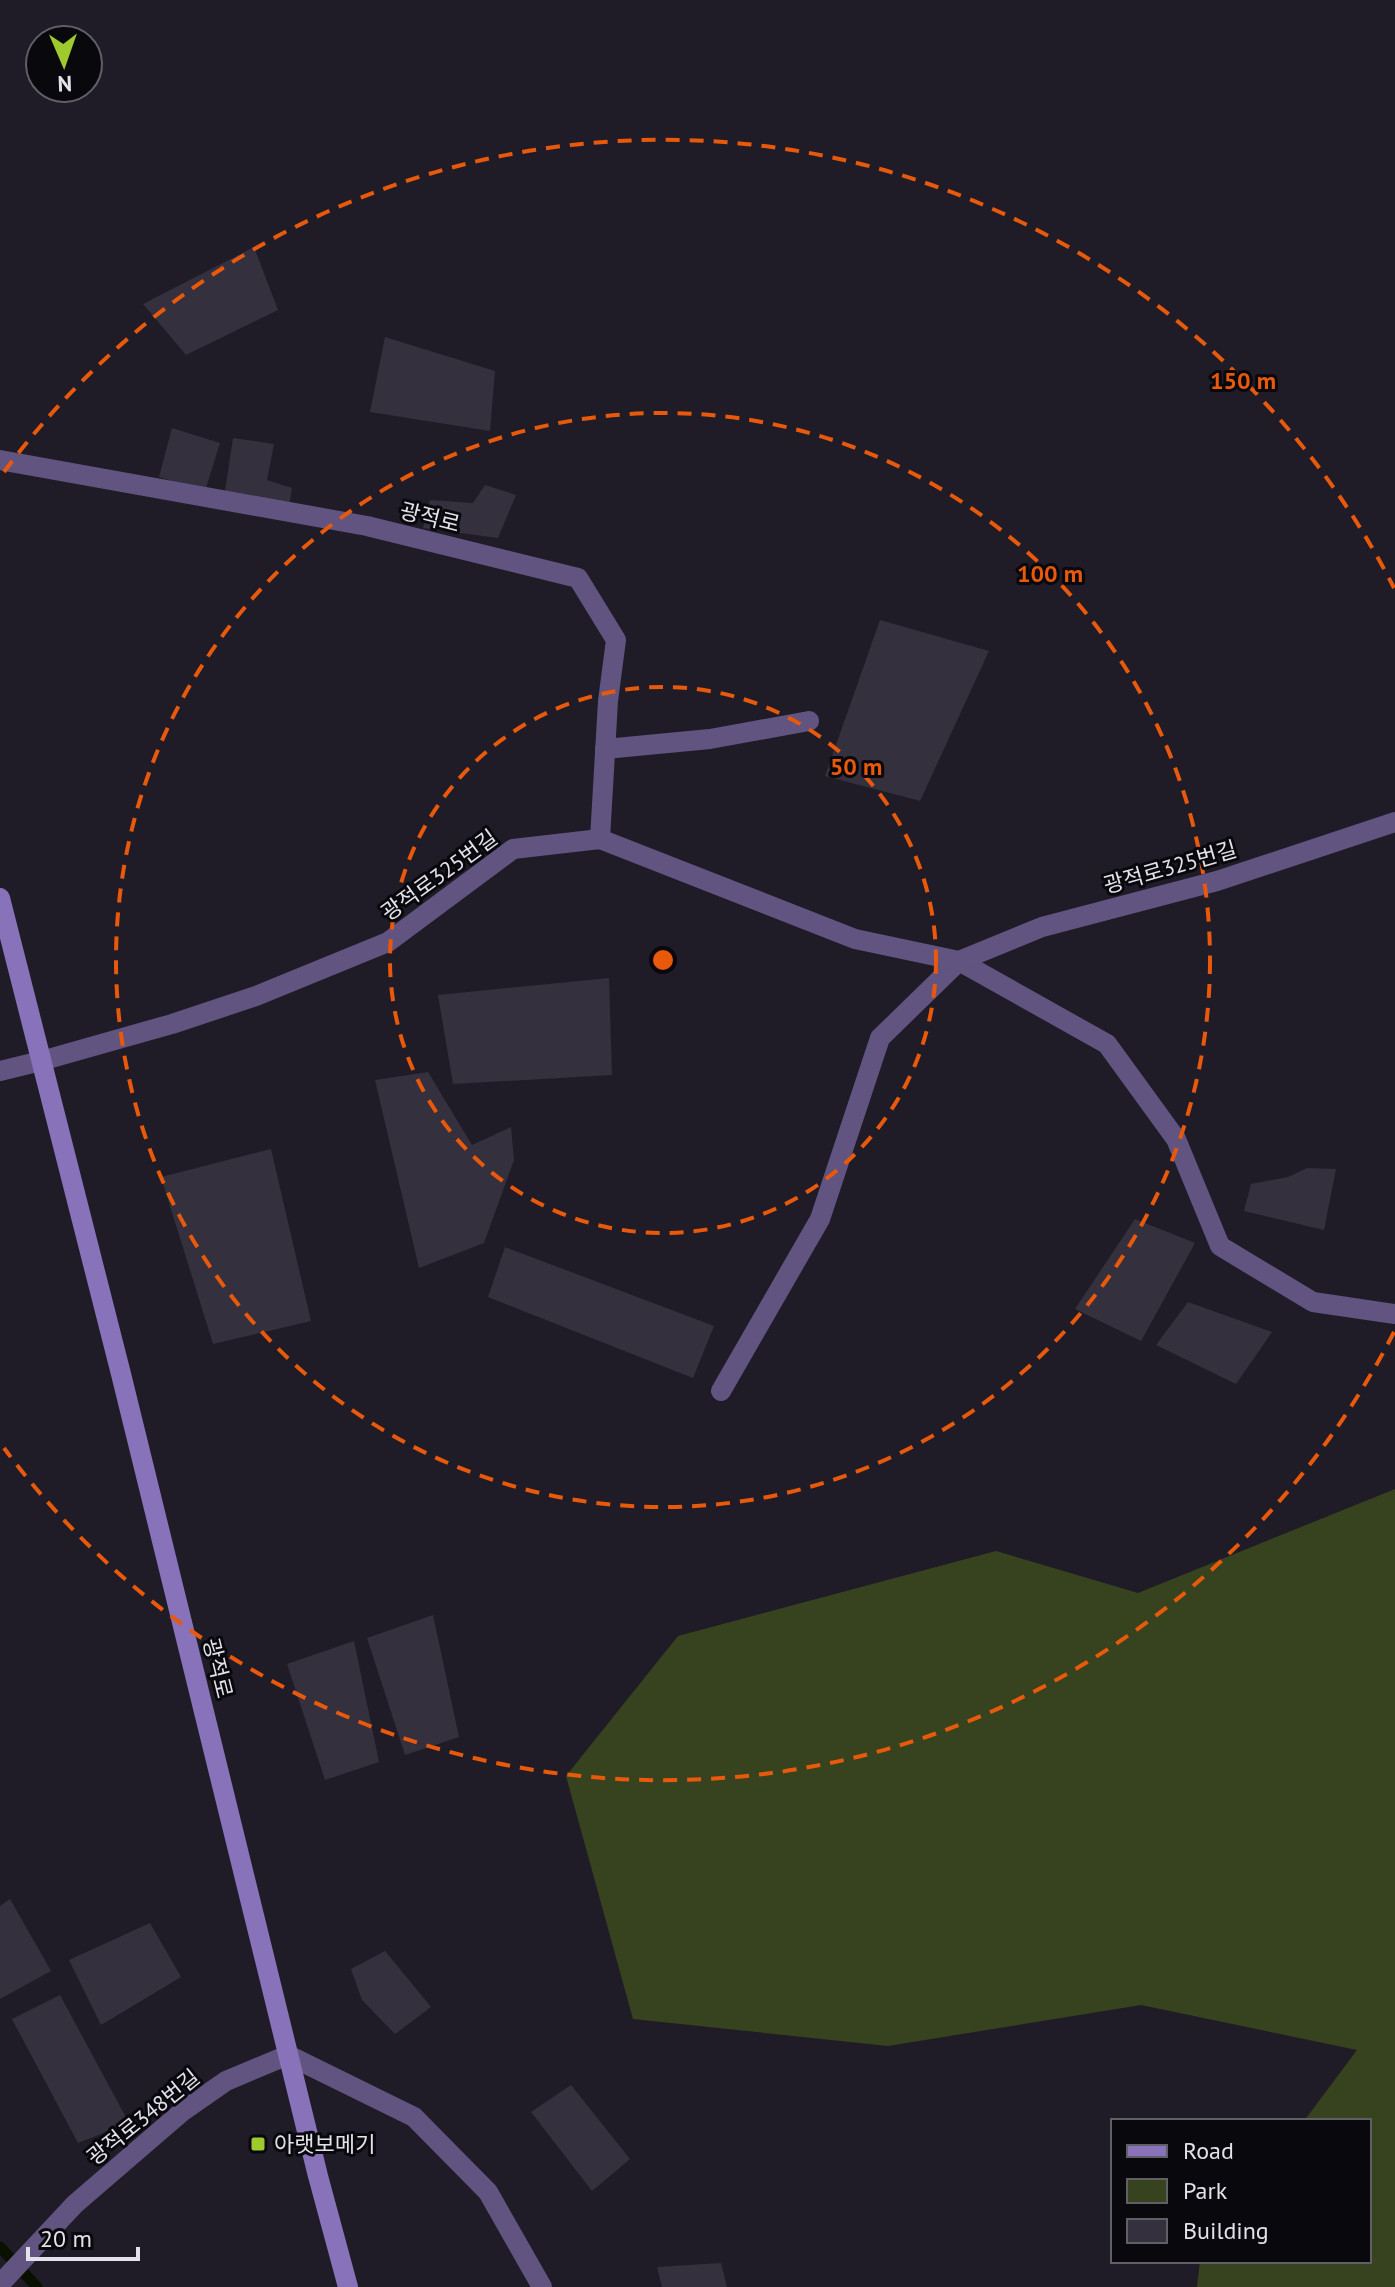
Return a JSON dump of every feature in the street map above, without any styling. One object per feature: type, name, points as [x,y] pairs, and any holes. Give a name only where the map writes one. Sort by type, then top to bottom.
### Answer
[{"type":"main road","name":"광적로","points":[[0,898],[348,2287]]},
{"type":"street","name":"광적로","points":[[0,460],[367,526],[578,578],[616,640],[608,701],[600,839]]},
{"type":"street","points":[[605,749],[710,739],[809,721]]},
{"type":"street","name":"광적로325번길","points":[[959,961],[1042,927],[1217,881],[1395,822]]},
{"type":"street","name":"광적로325번길","points":[[39,1052],[172,1024],[256,996],[388,942],[513,849],[600,839],[855,939],[959,961],[1107,1044],[1176,1139],[1220,1246],[1313,1302],[1395,1314]]},
{"type":"street","points":[[721,1391],[820,1219],[880,1038],[959,961]]},
{"type":"street","points":[[0,1071],[39,1052]]},
{"type":"street","points":[[288,2055],[414,2117],[488,2192],[542,2287]]},
{"type":"street","name":"광적로348번길","points":[[0,2284],[75,2204],[183,2111],[226,2081],[288,2055]]},
{"type":"green space","points":[[1395,1489],[1395,2287],[1197,2287],[1200,2263],[1371,2263],[1371,2119],[1305,2119],[1357,2050],[1141,2005],[888,2046],[633,2019],[566,1776],[678,1636],[996,1551],[1138,1593]]},
{"type":"building","points":[[254,247],[278,310],[186,355],[143,304]]},
{"type":"building","points":[[385,337],[495,371],[490,431],[370,412]]},
{"type":"building","points":[[172,428],[220,443],[205,491],[159,477]]},
{"type":"building","points":[[233,438],[274,444],[267,480],[292,488],[289,507],[225,491]]},
{"type":"building","points":[[485,485],[516,495],[498,538],[423,528],[430,500],[473,503]]},
{"type":"building","points":[[880,620],[989,651],[920,801],[825,776]]},
{"type":"building","points":[[609,978],[612,1075],[453,1084],[438,995]]},
{"type":"building","points":[[428,1072],[472,1145],[511,1127],[514,1160],[484,1243],[419,1268],[375,1080]]},
{"type":"building","points":[[271,1149],[311,1321],[213,1344],[161,1177]]},
{"type":"building","points":[[1307,1168],[1336,1169],[1324,1230],[1244,1211],[1251,1184],[1288,1177]]},
{"type":"building","points":[[1135,1219],[1195,1243],[1141,1341],[1075,1309]]},
{"type":"building","points":[[505,1247],[714,1326],[693,1378],[488,1297]]},
{"type":"building","points":[[1188,1302],[1272,1332],[1236,1384],[1156,1345]]},
{"type":"building","points":[[433,1615],[459,1737],[405,1755],[367,1638]]},
{"type":"building","points":[[354,1641],[379,1762],[325,1780],[287,1664]]},
{"type":"building","points":[[10,1899],[51,1971],[0,1999],[0,1906]]},
{"type":"building","points":[[150,1923],[181,1977],[101,2025],[69,1960]]},
{"type":"building","points":[[385,1951],[431,2007],[395,2034],[362,2000],[351,1969]]},
{"type":"building","points":[[60,1995],[129,2123],[78,2143],[12,2019]]},
{"type":"building","points":[[571,2085],[630,2159],[592,2191],[531,2112]]},
{"type":"building","points":[[721,2263],[727,2287],[662,2287],[657,2267]]},
{"type":"waterway","points":[[0,2247],[37,2287]]},
{"type":"place","name":"아랫보메기","points":[[258,2144]]}]
